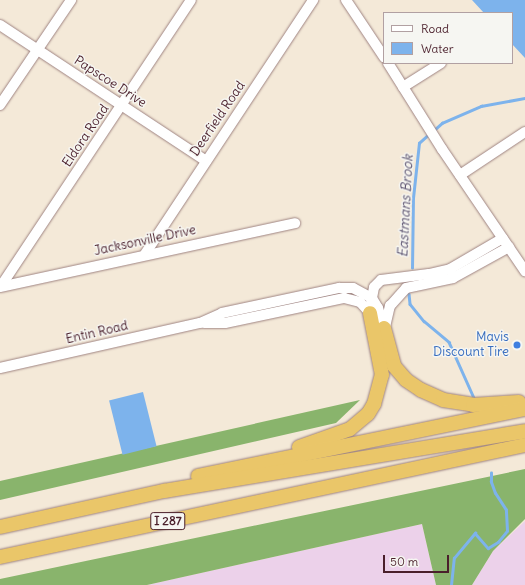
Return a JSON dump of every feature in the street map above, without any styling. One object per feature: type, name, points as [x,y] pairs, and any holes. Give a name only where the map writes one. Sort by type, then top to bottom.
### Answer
[{"type":"highway","points":[[269,462],[289,449],[315,443],[350,429],[368,414],[377,399],[382,375],[370,313]]},
{"type":"highway","points":[[384,328],[394,366],[406,380],[421,390],[443,400],[473,405],[525,402]]},
{"type":"highway","name":"I 287","points":[[0,526],[164,491],[200,476],[525,409]]},
{"type":"highway","points":[[164,491],[525,431]]},
{"type":"highway","name":"I 287","points":[[0,557],[525,444]]},
{"type":"highway","points":[[495,450],[525,451]]},
{"type":"street","points":[[0,105],[71,0]]},
{"type":"street","name":"Eldora Road","points":[[1,287],[191,0]]},
{"type":"street","name":"Deerfield Road","points":[[145,254],[313,0]]},
{"type":"street","points":[[346,0],[383,56]]},
{"type":"street","name":"Papscoe Drive","points":[[0,25],[206,161]]},
{"type":"street","points":[[389,64],[430,130],[525,271]]},
{"type":"street","points":[[403,87],[439,64]]},
{"type":"street","points":[[460,175],[525,132]]},
{"type":"street","name":"Jacksonville Drive","points":[[1,287],[145,254],[295,223]]},
{"type":"street","points":[[370,313],[374,287],[382,280],[425,275],[450,269],[506,243]]},
{"type":"street","points":[[384,328],[390,306],[406,288],[453,278],[506,243]]},
{"type":"street","name":"Entin Road","points":[[0,368],[200,323],[222,313],[331,289],[353,288],[372,298]]},
{"type":"street","name":"Entin Road","points":[[200,323],[225,323],[344,298],[360,302],[370,313]]},
{"type":"street","points":[[372,298],[378,308],[384,328]]},
{"type":"shaded area","points":[[525,521],[525,585],[472,585],[493,551]]},
{"type":"shaded area","points":[[422,524],[436,585],[147,585]]},
{"type":"green space","points":[[360,400],[336,423],[0,500],[0,481]]},
{"type":"green space","points":[[525,469],[525,519],[493,551],[472,585],[436,585],[422,524],[147,585],[0,585],[0,579]]},
{"type":"water","points":[[472,0],[525,0],[525,58],[513,45],[513,12],[483,12]]},
{"type":"water","points":[[143,392],[157,446],[123,455],[109,400]]},
{"type":"waterway","name":"Eastmans Brook","points":[[433,131],[442,123],[481,106],[525,98]]},
{"type":"waterway","name":"Eastmans Brook","points":[[412,268],[413,198],[419,143],[429,134]]},
{"type":"waterway","name":"Eastmans Brook","points":[[409,294],[410,304],[424,321],[449,342],[474,398]]},
{"type":"waterway","name":"Eastmans Brook","points":[[451,585],[454,558],[475,533],[488,548],[498,542],[507,531],[506,510],[495,493],[491,482],[491,473]]},
{"type":"place","name":"Mavis Discount Tire","points":[[517,345]]}]
